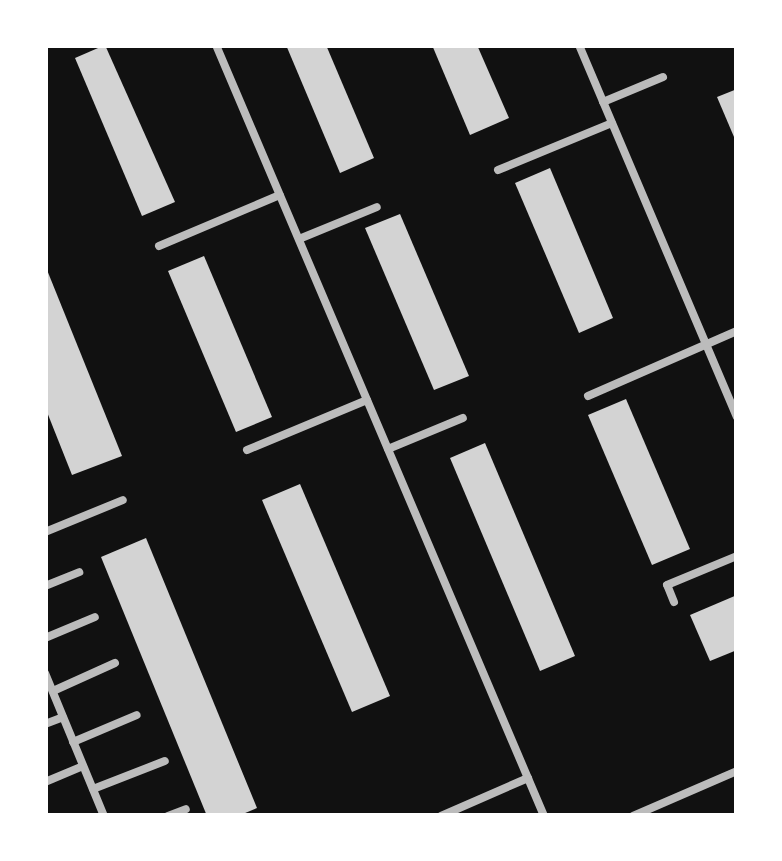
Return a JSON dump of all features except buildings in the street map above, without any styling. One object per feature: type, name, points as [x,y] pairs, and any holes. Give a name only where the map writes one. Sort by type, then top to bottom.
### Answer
[{"type":"lane","points":[[216,45],[544,816]]},
{"type":"lane","points":[[579,45],[737,417]]},
{"type":"lane","points":[[603,102],[664,76]]},
{"type":"lane","points":[[498,170],[612,123]]},
{"type":"lane","points":[[159,246],[280,195]]},
{"type":"lane","points":[[299,239],[377,207]]},
{"type":"lane","points":[[588,396],[737,331]]},
{"type":"lane","points":[[247,450],[368,400]]},
{"type":"lane","points":[[388,449],[463,418]]},
{"type":"lane","points":[[45,532],[122,500]]},
{"type":"lane","points":[[674,602],[667,584],[737,556]]},
{"type":"lane","points":[[45,586],[79,572]]},
{"type":"lane","points":[[45,638],[95,617]]},
{"type":"lane","points":[[52,691],[115,664]]},
{"type":"lane","points":[[45,673],[103,816]]},
{"type":"lane","points":[[73,742],[137,715]]},
{"type":"lane","points":[[45,724],[63,717]]},
{"type":"lane","points":[[93,789],[165,760]]},
{"type":"lane","points":[[45,782],[83,766]]},
{"type":"lane","points":[[633,816],[737,770]]},
{"type":"lane","points":[[441,816],[528,778]]},
{"type":"lane","points":[[168,816],[186,809]]}]
